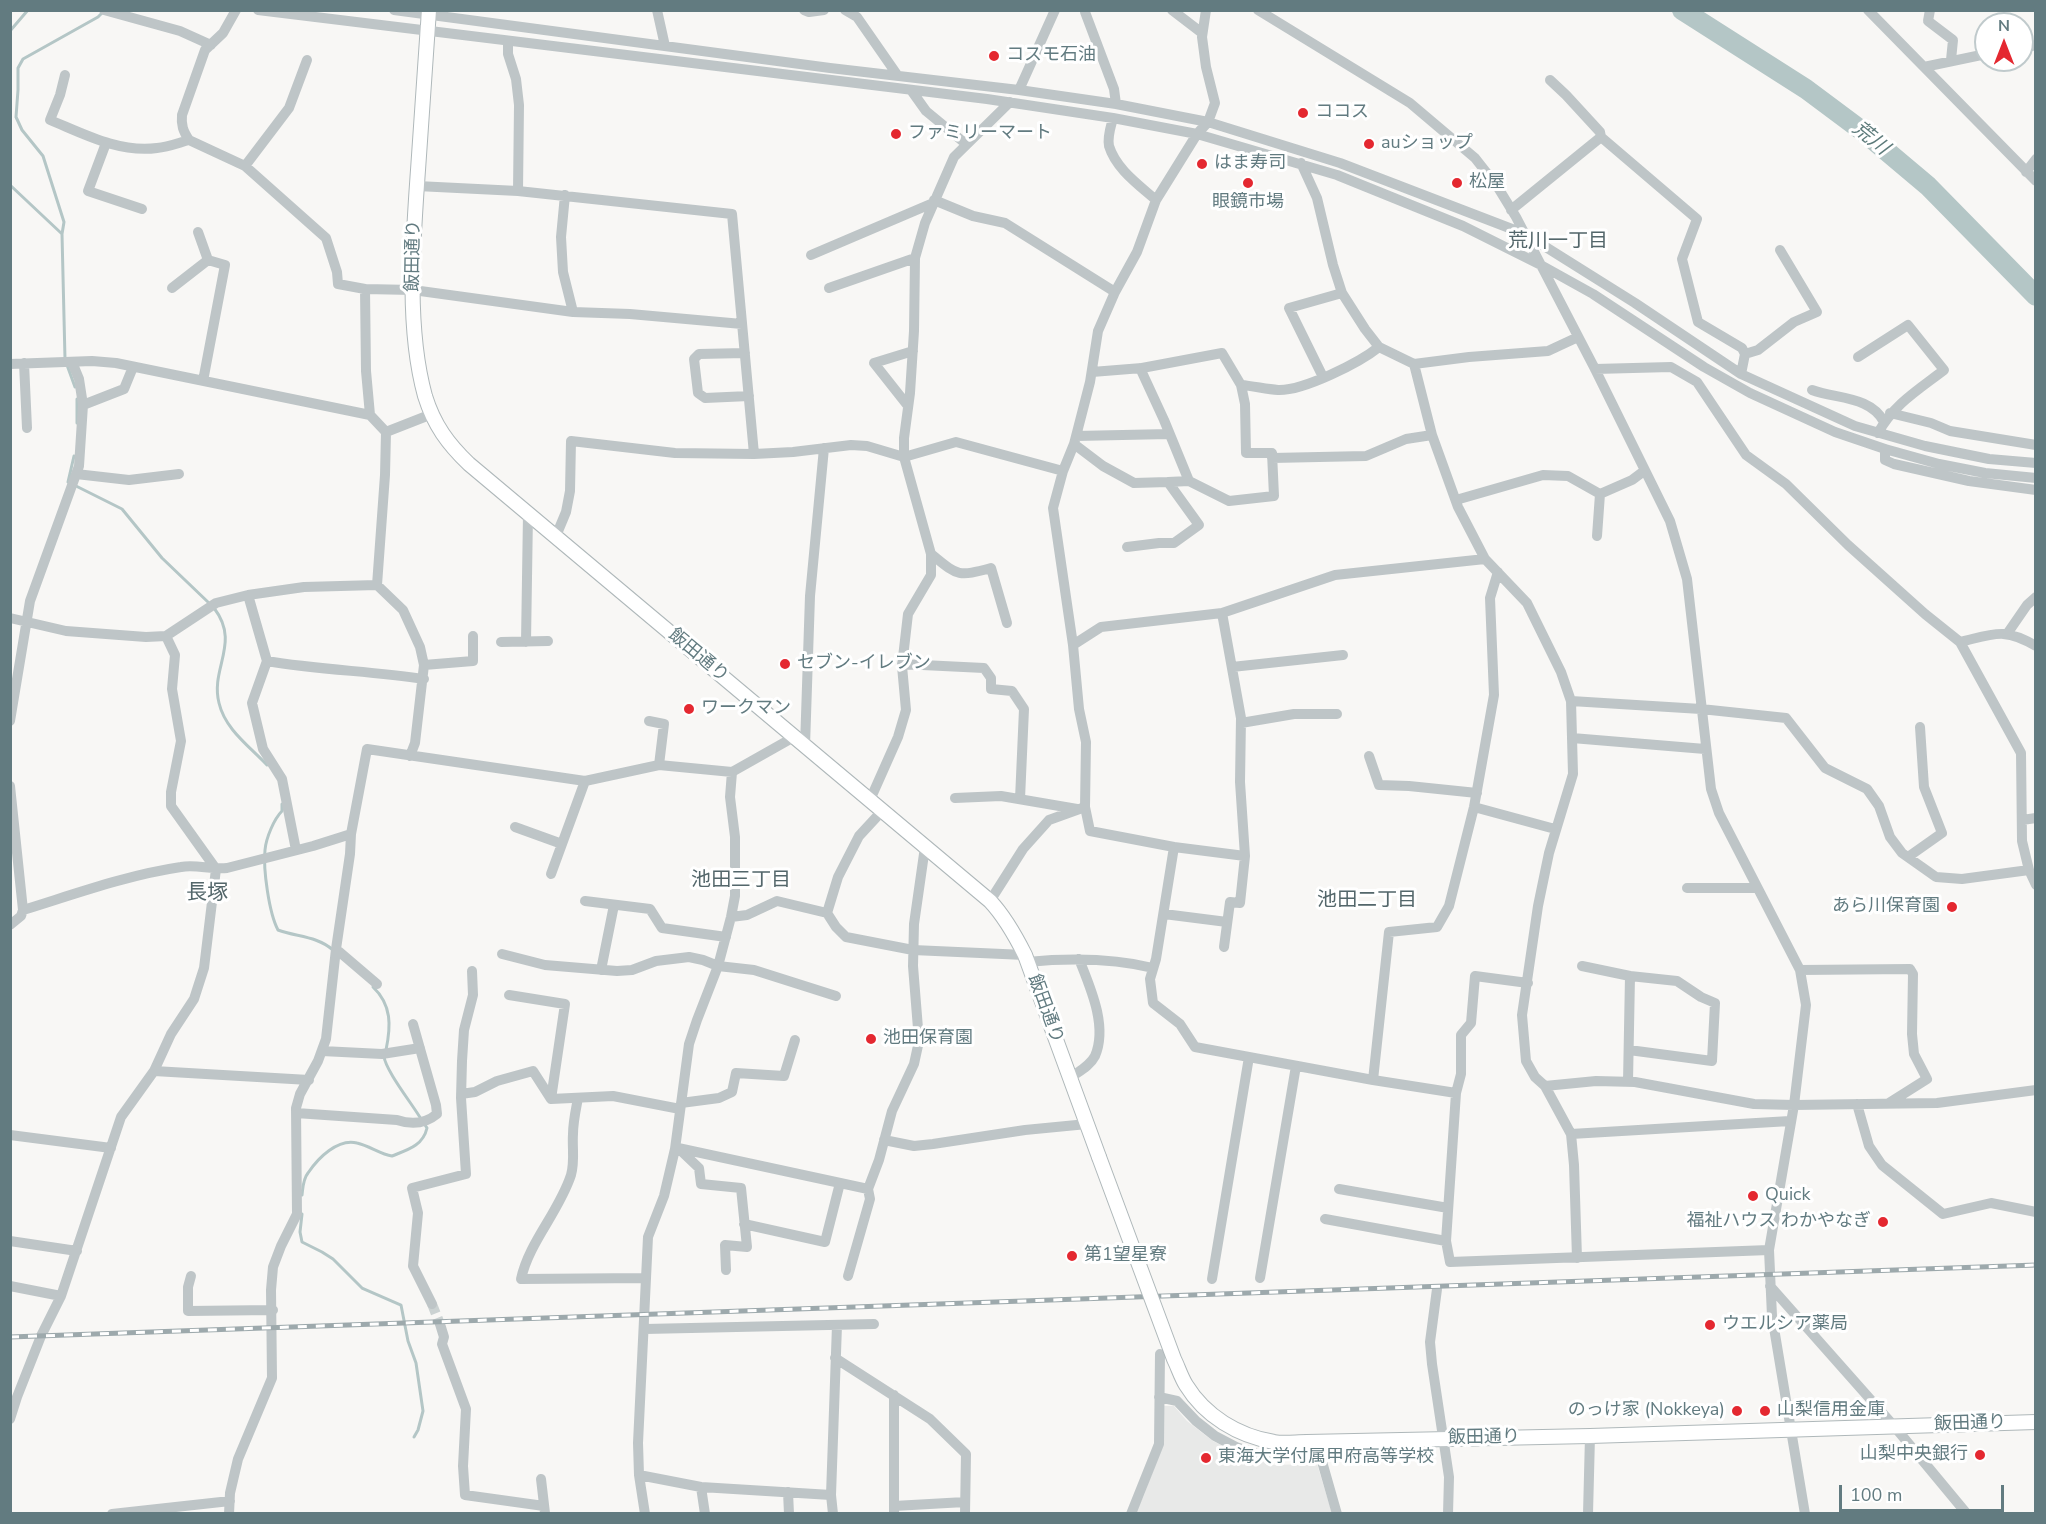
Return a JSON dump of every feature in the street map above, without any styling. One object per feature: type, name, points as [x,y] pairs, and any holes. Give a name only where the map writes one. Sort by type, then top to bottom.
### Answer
[{"type":"main road","name":"飯田通り","points":[[429,12],[414,227],[413,290],[421,378],[432,414],[450,446],[990,901],[1013,930],[1026,958],[1170,1348],[1186,1385],[1212,1414],[1236,1431],[1254,1438],[1314,1447],[1444,1439],[2036,1422]]},
{"type":"street","points":[[104,10],[180,31],[211,45]]},
{"type":"street","points":[[189,140],[181,122],[182,114],[205,50],[223,33],[236,10]]},
{"type":"street","points":[[258,10],[1010,102],[1197,134],[1337,175],[1463,226],[1593,294],[1704,367],[1750,393],[1835,432],[1939,464],[1985,473],[2036,478]]},
{"type":"street","points":[[394,10],[429,12],[498,24],[1019,90],[1116,104],[1208,122],[1340,163],[1525,234],[1635,303],[1741,374],[1845,422],[1925,446],[1989,459],[2036,463]]},
{"type":"street","points":[[496,10],[498,24]]},
{"type":"street","points":[[657,10],[665,46]]},
{"type":"street","points":[[804,10],[809,12],[824,10]]},
{"type":"street","points":[[845,10],[857,17],[898,76]]},
{"type":"street","points":[[1019,90],[1055,10]]},
{"type":"street","points":[[1098,10],[1083,11],[1114,89],[1116,104]]},
{"type":"street","points":[[1172,10],[1202,33]]},
{"type":"street","points":[[1206,10],[1202,33],[1206,67],[1215,103],[1208,122],[1197,134],[1156,200],[1137,252],[1115,292],[1098,331],[1092,372],[1075,440],[1063,471],[1053,508],[1073,645],[1079,709],[1086,741],[1082,808],[1090,831],[1174,847],[1245,856]]},
{"type":"street","points":[[1258,10],[1410,103],[1475,158],[1497,186],[1525,234],[1670,521],[1687,579],[1711,789],[1719,813],[1800,970],[1806,1005],[1794,1105],[1769,1250],[1772,1316],[1805,1514]]},
{"type":"street","points":[[1868,10],[2036,181]]},
{"type":"street","points":[[1930,10],[1928,21],[1953,40],[1951,60]]},
{"type":"street","points":[[508,41],[508,54],[516,79],[519,105],[518,191]]},
{"type":"street","points":[[1924,67],[1974,56]]},
{"type":"street","points":[[245,166],[289,108],[307,60]]},
{"type":"street","points":[[64,75],[60,95],[50,120],[106,143],[136,148],[157,148],[189,140],[245,166],[326,238],[337,272],[338,284],[365,289],[413,290],[573,312],[630,314],[742,324]]},
{"type":"street","points":[[1550,80],[1600,132],[1601,136],[1696,219],[1682,259],[1698,322],[1742,348],[1745,354],[1741,374]]},
{"type":"street","points":[[911,90],[926,111],[966,144]]},
{"type":"street","points":[[870,800],[898,738],[906,710],[902,664],[908,614],[931,575],[931,554],[904,457],[913,351],[915,258],[925,223],[954,156],[1010,102]]},
{"type":"street","points":[[1113,118],[1109,146],[1130,178],[1156,200]]},
{"type":"street","points":[[1511,210],[1601,136]]},
{"type":"street","points":[[106,143],[88,191],[142,209]]},
{"type":"street","points":[[2026,172],[2036,159]]},
{"type":"street","points":[[1301,164],[1317,198],[1342,293],[1379,347],[1414,364],[1548,351],[1578,337]]},
{"type":"street","points":[[417,186],[565,195],[732,214],[754,454]]},
{"type":"street","points":[[565,195],[561,237],[563,272],[573,312]]},
{"type":"street","points":[[811,255],[934,202],[972,216],[1005,224],[1115,292]]},
{"type":"street","points":[[198,232],[208,260]]},
{"type":"street","points":[[1745,354],[1758,350],[1794,322],[1817,312],[1780,249]]},
{"type":"street","points":[[829,288],[915,258]]},
{"type":"street","points":[[172,288],[208,260]]},
{"type":"street","points":[[203,381],[225,265],[208,260]]},
{"type":"street","points":[[365,289],[366,371],[370,415]]},
{"type":"street","points":[[1323,377],[1289,308],[1342,293]]},
{"type":"street","points":[[1858,357],[1908,325],[1944,370],[1898,404],[1878,433]]},
{"type":"street","points":[[1241,385],[1279,390],[1294,388],[1369,355],[1379,347]]},
{"type":"street","points":[[908,406],[874,363],[913,351]]},
{"type":"street","points":[[745,353],[699,354],[694,359],[698,393],[705,398],[749,396]]},
{"type":"street","points":[[1075,440],[1103,466],[1134,483],[1189,481],[1229,501],[1274,496],[1272,453],[1246,453],[1245,404],[1241,385],[1222,353],[1140,368],[1092,372]]},
{"type":"street","points":[[10,364],[92,361],[133,367],[370,415],[386,432],[377,585]]},
{"type":"street","points":[[10,721],[30,601],[79,466],[83,405],[79,379],[72,362]]},
{"type":"street","points":[[24,363],[27,428]]},
{"type":"street","points":[[1414,364],[1432,435],[1456,500],[1485,559],[1527,603],[1561,672],[1571,701],[1573,774],[1548,853],[1522,1015],[1526,1060],[1535,1077],[1545,1086],[1571,1134],[1577,1258]]},
{"type":"street","points":[[83,405],[124,390],[133,367]]},
{"type":"street","points":[[1694,381],[1704,367]]},
{"type":"street","points":[[1140,368],[1189,481]]},
{"type":"street","points":[[1595,369],[1671,368],[1694,381],[1746,455],[1786,484],[1848,545],[1924,614],[1960,642],[2021,753],[2022,842],[2036,885]]},
{"type":"street","points":[[1812,390],[1870,406],[1887,417],[1931,423],[1950,432],[2036,445]]},
{"type":"street","points":[[386,432],[432,414]]},
{"type":"street","points":[[1075,440],[1169,434]]},
{"type":"street","points":[[1272,458],[1366,456],[1406,439],[1432,435]]},
{"type":"street","points":[[555,536],[566,512],[570,491],[571,441],[675,453],[754,454],[851,445],[867,446],[904,457],[956,442],[1063,471]]},
{"type":"street","points":[[229,1514],[238,1459],[272,1377],[273,1267],[280,1246],[297,1214],[296,1113],[300,1094],[309,1080],[326,1038],[351,834],[367,749],[585,781],[659,765],[732,772],[799,742],[810,596],[825,448]]},
{"type":"street","points":[[1885,449],[1885,460],[1894,464],[1969,481],[2036,489]]},
{"type":"street","points":[[1600,494],[1632,480],[1644,471]]},
{"type":"street","points":[[76,474],[129,480],[179,474]]},
{"type":"street","points":[[1456,500],[1543,475],[1568,476],[1600,494]]},
{"type":"street","points":[[1127,547],[1174,543],[1199,525],[1168,482]]},
{"type":"street","points":[[1597,536],[1600,494]]},
{"type":"street","points":[[526,642],[528,514]]},
{"type":"street","points":[[931,554],[954,572],[965,575],[991,568],[1007,623]]},
{"type":"street","points":[[1073,645],[1101,627],[1222,613],[1335,575],[1485,559]]},
{"type":"street","points":[[1373,1080],[1389,932],[1437,927],[1449,906],[1474,807],[1494,695],[1490,597],[1498,572]]},
{"type":"street","points":[[10,618],[66,631],[146,637],[166,636],[216,603],[248,595],[304,587],[377,585],[403,610],[420,647],[424,665],[415,743],[410,756]]},
{"type":"street","points":[[248,595],[267,661],[252,703],[263,749],[282,779],[296,850]]},
{"type":"street","points":[[2007,634],[2036,597]]},
{"type":"street","points":[[1222,613],[1241,723],[1240,782],[1245,856],[1240,903],[1230,902],[1224,947]]},
{"type":"street","points":[[1960,642],[2002,633],[2024,639],[2036,646]]},
{"type":"street","points":[[11,1418],[37,1346],[61,1296],[121,1117],[154,1071],[171,1034],[194,999],[204,968],[216,869],[171,806],[171,792],[181,741],[172,689],[175,655],[166,636]]},
{"type":"street","points":[[424,665],[473,661],[473,636]]},
{"type":"street","points":[[501,642],[548,641]]},
{"type":"street","points":[[1232,667],[1342,655]]},
{"type":"street","points":[[267,661],[310,669],[424,679]]},
{"type":"street","points":[[902,664],[984,668],[991,678],[991,689],[1012,691],[1024,709],[1020,799]]},
{"type":"street","points":[[1571,701],[1701,709],[1786,718],[1825,768],[1867,789],[1879,806],[1890,837],[1902,853],[1936,877],[1962,879],[2030,861]]},
{"type":"street","points":[[1241,723],[1294,714],[1336,714]]},
{"type":"street","points":[[649,721],[664,724],[659,765]]},
{"type":"street","points":[[1908,856],[1942,833],[1924,787],[1920,727]]},
{"type":"street","points":[[1572,738],[1705,749]]},
{"type":"street","points":[[1369,756],[1379,785],[1476,793]]},
{"type":"street","points":[[645,1514],[639,1475],[638,1443],[648,1237],[664,1196],[676,1148],[689,1044],[718,966],[735,896],[735,837],[730,797],[732,772]]},
{"type":"street","points":[[551,874],[585,781]]},
{"type":"street","points":[[10,786],[23,910],[21,916],[10,925]]},
{"type":"street","points":[[955,798],[1001,796],[1082,808]]},
{"type":"street","points":[[1474,807],[1555,829]]},
{"type":"street","points":[[990,901],[1023,849],[1049,820],[1082,808]]},
{"type":"street","points":[[827,913],[838,877],[859,836],[884,810]]},
{"type":"street","points":[[2022,820],[2036,818]]},
{"type":"street","points":[[515,827],[562,844]]},
{"type":"street","points":[[23,910],[111,883],[182,866],[206,866],[216,869],[351,834]]},
{"type":"street","points":[[848,1276],[870,1199],[868,1189],[892,1111],[914,1064],[919,1041],[913,950],[914,924],[925,847]]},
{"type":"street","points":[[1174,847],[1164,914],[1150,979],[1153,1003],[1180,1024],[1194,1047],[1456,1093]]},
{"type":"street","points":[[1687,888],[1757,888]]},
{"type":"street","points":[[585,901],[650,909],[662,928],[726,937]]},
{"type":"street","points":[[731,917],[747,915],[777,902],[827,913],[846,937],[913,950],[1120,962],[1154,968]]},
{"type":"street","points":[[601,970],[614,905]]},
{"type":"street","points":[[1164,914],[1227,922]]},
{"type":"street","points":[[336,949],[377,984]]},
{"type":"street","points":[[502,954],[545,965],[601,970],[632,970],[675,958],[703,960],[718,966],[754,970],[836,996]]},
{"type":"street","points":[[1070,1078],[1094,1058],[1098,1046],[1099,1028],[1096,1006],[1079,959]]},
{"type":"street","points":[[1582,966],[1630,976],[1677,981],[1701,997],[1715,1003],[1712,1061],[1629,1050]]},
{"type":"street","points":[[1800,970],[1910,969],[1913,974],[1914,1054],[1927,1079],[1887,1104]]},
{"type":"street","points":[[432,1304],[413,1266],[418,1213],[412,1188],[466,1174],[461,1094],[465,1030],[474,995],[472,971]]},
{"type":"street","points":[[1528,983],[1475,976],[1471,1023],[1461,1035],[1461,1074],[1456,1093],[1446,1241],[1450,1262],[1769,1250]]},
{"type":"street","points":[[1628,1082],[1630,976]]},
{"type":"street","points":[[509,995],[565,1004],[551,1099]]},
{"type":"street","points":[[296,1113],[397,1120],[405,1123],[424,1122],[431,1119],[437,1114],[436,1105],[413,1024]]},
{"type":"street","points":[[551,1099],[613,1096],[680,1106],[719,1098],[732,1092],[736,1073],[784,1076],[795,1040]]},
{"type":"street","points":[[322,1051],[382,1054],[420,1048]]},
{"type":"street","points":[[1212,1279],[1249,1057]]},
{"type":"street","points":[[1260,1278],[1296,1066]]},
{"type":"street","points":[[154,1071],[309,1080]]},
{"type":"street","points":[[461,1094],[475,1092],[497,1081],[533,1071],[551,1099]]},
{"type":"street","points":[[1545,1086],[1596,1081],[1628,1082],[1754,1104],[1794,1105],[1937,1103],[2036,1090]]},
{"type":"street","points":[[578,1098],[573,1133],[574,1158],[571,1175],[557,1208],[524,1264],[521,1279],[646,1278]]},
{"type":"street","points":[[1857,1104],[1869,1146],[1882,1165],[1943,1214],[1991,1203],[2036,1212]]},
{"type":"street","points":[[1571,1134],[1790,1121]]},
{"type":"street","points":[[884,1140],[914,1146],[1025,1130],[1087,1124]]},
{"type":"street","points":[[10,1135],[111,1148]]},
{"type":"street","points":[[676,1148],[868,1189]]},
{"type":"street","points":[[676,1148],[699,1168],[701,1184],[741,1188],[747,1247],[725,1245],[726,1270]]},
{"type":"street","points":[[744,1224],[825,1242],[840,1183]]},
{"type":"street","points":[[1339,1189],[1448,1208]]},
{"type":"street","points":[[1325,1219],[1446,1241]]},
{"type":"street","points":[[10,1241],[76,1251]]},
{"type":"street","points":[[191,1276],[188,1287],[189,1311],[273,1310]]},
{"type":"street","points":[[10,1286],[61,1296]]},
{"type":"street","points":[[1770,1286],[1894,1426],[1967,1514]]},
{"type":"street","points":[[1437,1289],[1430,1342],[1449,1477],[1448,1514]]},
{"type":"street","points":[[440,1324],[444,1337],[442,1344],[466,1409],[465,1496],[545,1510],[541,1479]]},
{"type":"street","points":[[645,1329],[874,1324]]},
{"type":"street","points":[[832,1514],[837,1325]]},
{"type":"street","points":[[1131,1514],[1159,1444],[1160,1354]]},
{"type":"street","points":[[835,1358],[930,1419],[966,1454],[965,1514]]},
{"type":"street","points":[[894,1395],[894,1510],[965,1502]]},
{"type":"street","points":[[1160,1397],[1177,1401],[1196,1421],[1215,1436],[1236,1447],[1257,1454],[1272,1456],[1314,1447],[1337,1514]]},
{"type":"street","points":[[1588,1514],[1590,1436]]},
{"type":"street","points":[[639,1475],[701,1487],[831,1495]]},
{"type":"street","points":[[701,1487],[705,1514]]},
{"type":"street","points":[[788,1492],[789,1514]]},
{"type":"street","points":[[112,1514],[230,1501]]},
{"type":"shaded area","name":"東海大学付属甲府高等学校","points":[[1163,1406],[1174,1406],[1187,1421],[1213,1441],[1242,1455],[1267,1461],[1267,1465],[1317,1464],[1332,1513],[1135,1514],[1163,1444]]},
{"type":"waterway","points":[[10,31],[28,10]]},
{"type":"waterway","name":"荒川","points":[[1682,10],[1806,89],[1865,133],[1928,186],[2036,296]]},
{"type":"waterway","points":[[65,359],[62,234],[64,222],[43,156],[22,130],[16,117],[18,68],[23,59],[103,12]]},
{"type":"waterway","points":[[10,185],[61,233]]},
{"type":"waterway","points":[[67,365],[75,387]]},
{"type":"waterway","points":[[77,399],[77,423]]},
{"type":"waterway","points":[[68,482],[74,456]]},
{"type":"waterway","points":[[74,485],[122,509],[162,558],[209,603]]},
{"type":"waterway","points":[[214,608],[222,621],[225,633],[217,690],[222,712],[238,737],[267,765]]},
{"type":"waterway","points":[[282,804],[282,811],[271,829],[265,850],[267,891],[275,922],[278,930],[314,939],[333,950]]},
{"type":"waterway","points":[[373,987],[387,1009],[389,1033],[386,1050]]},
{"type":"waterway","points":[[384,1056],[394,1078],[421,1119]]},
{"type":"waterway","points":[[302,1195],[306,1175],[329,1150],[336,1146],[343,1143],[357,1143],[392,1156],[418,1143],[425,1134],[427,1128],[425,1125]]},
{"type":"waterway","points":[[302,1214],[300,1232],[302,1242],[333,1259],[362,1288],[401,1305],[408,1341],[416,1363],[423,1411],[414,1437]]},
{"type":"tunnel","points":[[432,1304],[440,1324]]},
{"type":"railway","points":[[10,1337],[2036,1265]]},
{"type":"place","name":"コスモ石油","points":[[994,56]]},
{"type":"place","name":"ココス","points":[[1303,113]]},
{"type":"place","name":"ファミリーマート","points":[[896,134]]},
{"type":"place","name":"auショップ","points":[[1369,144]]},
{"type":"place","name":"はま寿司","points":[[1202,164]]},
{"type":"place","name":"眼鏡市場","points":[[1248,183]]},
{"type":"place","name":"松屋","points":[[1457,183]]},
{"type":"place","name":"セブン-イレブン","points":[[785,664]]},
{"type":"place","name":"ワークマン","points":[[689,709]]},
{"type":"place","name":"あら川保育園","points":[[1952,907]]},
{"type":"place","name":"池田保育園","points":[[871,1039]]},
{"type":"place","name":"Quick","points":[[1753,1196]]},
{"type":"place","name":"福祉ハウス わかやなぎ","points":[[1883,1222]]},
{"type":"place","name":"第1望星寮","points":[[1072,1256]]},
{"type":"place","name":"ウエルシア薬局","points":[[1710,1325]]},
{"type":"place","name":"のっけ家 (Nokkeya)","points":[[1737,1411]]},
{"type":"place","name":"山梨信用金庫","points":[[1765,1411]]},
{"type":"place","name":"山梨中央銀行","points":[[1980,1455]]},
{"type":"place","name":"東海大学付属甲府高等学校","points":[[1206,1458]]},
{"type":"district","name":"荒川一丁目","points":[[1558,242]]},
{"type":"district","name":"池田三丁目","points":[[741,881]]},
{"type":"district","name":"長塚","points":[[207,894]]},
{"type":"district","name":"池田二丁目","points":[[1367,901]]}]
